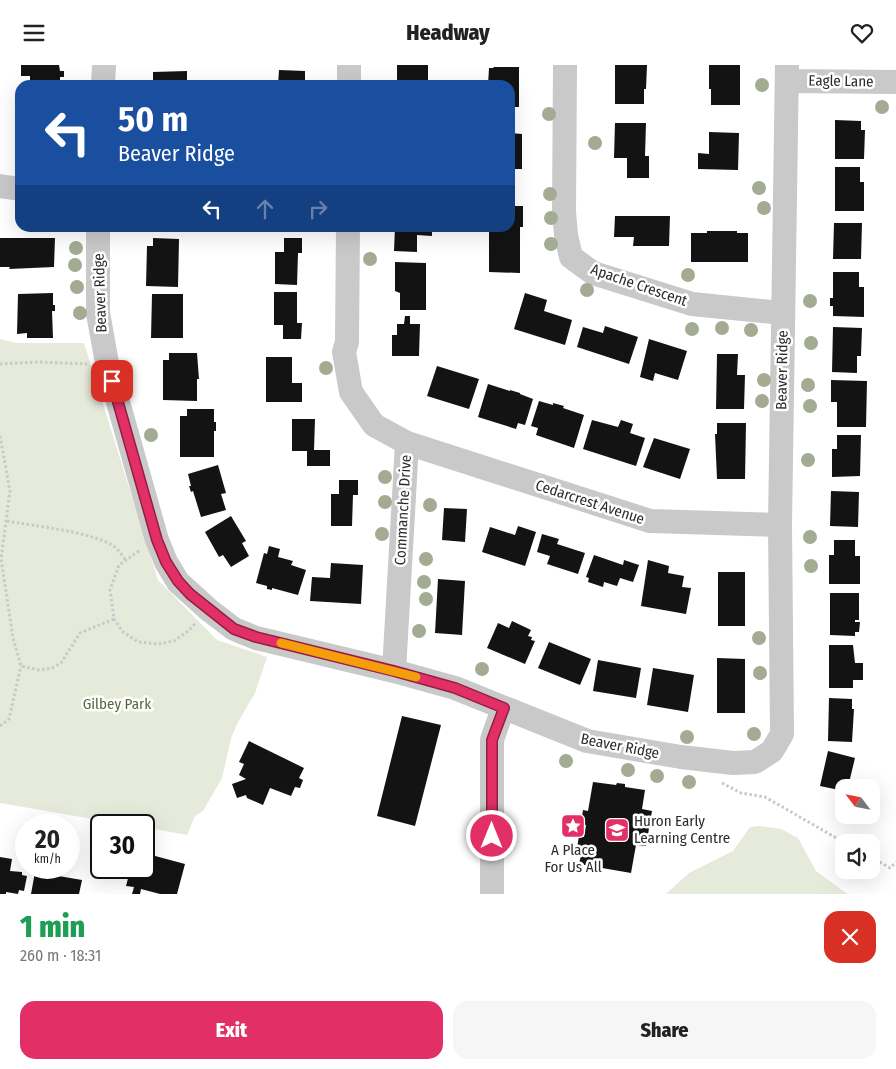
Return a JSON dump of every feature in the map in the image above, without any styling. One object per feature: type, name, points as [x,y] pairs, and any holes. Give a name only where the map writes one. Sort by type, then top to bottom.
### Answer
[{"type":"street","points":[[103,80],[104,65]]},
{"type":"street","points":[[349,65],[349,80]]},
{"type":"street","name":"Apache Crescent","points":[[565,65],[564,212],[566,235],[571,257],[593,273],[692,304],[782,313]]},
{"type":"street","name":"Beaver Ridge","points":[[98,232],[98,313],[107,363],[157,540],[166,562],[178,581],[209,610],[234,629],[256,637],[455,688],[587,741],[681,757],[734,763],[755,761],[772,751],[782,734],[780,525],[787,73]]},
{"type":"street","name":"Eagle Lane","points":[[787,73],[896,82]]},
{"type":"street","points":[[0,186],[15,188]]},
{"type":"street","name":"Commanche Drive","points":[[348,232],[347,342],[344,352],[351,392],[374,425],[407,443],[394,671]]},
{"type":"street","name":"Cedarcrest Avenue","points":[[407,443],[650,521],[780,525]]},
{"type":"street","points":[[492,894],[492,740],[504,708]]},
{"type":"path","points":[[0,364],[38,362],[107,363]]},
{"type":"path","points":[[0,436],[10,491],[1,559],[13,638],[21,667],[9,719],[0,726]]},
{"type":"path","points":[[6,521],[100,539],[116,548],[126,561]]},
{"type":"path","points":[[157,540],[119,565],[110,590],[114,619],[123,632],[138,642],[158,643],[174,641],[188,631],[209,610]]},
{"type":"path","points":[[21,667],[39,670],[52,668],[61,663],[80,633],[114,619]]},
{"type":"path","points":[[741,793],[764,797],[835,837]]},
{"type":"path","points":[[880,862],[890,868],[896,862]]},
{"type":"green space","name":"Gilbey Park","points":[[0,339],[16,343],[84,343],[158,580],[217,640],[267,657],[255,693],[231,738],[222,778],[203,811],[195,816],[187,835],[155,829],[155,814],[90,814],[90,819],[80,817],[80,814],[64,814],[0,803]]},
{"type":"green space","points":[[760,826],[781,829],[798,838],[816,871],[846,893],[851,894],[666,894],[689,873],[733,851],[750,827]]},
{"type":"building","points":[[21,65],[59,65],[60,71],[64,71],[64,77],[60,77],[60,80],[30,80],[30,76],[21,76]]},
{"type":"building","points":[[397,65],[428,65],[428,80],[397,80]]},
{"type":"building","points":[[615,65],[647,65],[644,104],[615,104]]},
{"type":"building","points":[[709,65],[740,65],[740,105],[711,105]]},
{"type":"building","points":[[519,67],[519,107],[515,107],[515,80],[488,80],[489,68]]},
{"type":"building","points":[[279,70],[305,71],[305,80],[278,80]]},
{"type":"building","points":[[187,71],[187,80],[153,80],[153,72]]},
{"type":"building","points":[[835,120],[861,121],[861,130],[865,130],[864,159],[835,159]]},
{"type":"building","points":[[615,123],[646,123],[645,156],[649,156],[649,178],[627,178],[627,158],[614,158]]},
{"type":"building","points":[[709,132],[739,133],[738,170],[698,169],[698,153],[709,154]]},
{"type":"building","points":[[515,133],[522,134],[522,169],[515,169]]},
{"type":"building","points":[[835,167],[860,167],[860,182],[864,182],[864,211],[835,211]]},
{"type":"building","points":[[515,206],[523,206],[523,227],[520,227],[520,273],[489,272],[489,232],[515,232]]},
{"type":"building","points":[[615,216],[670,216],[669,246],[633,246],[634,237],[614,237]]},
{"type":"building","points":[[834,223],[862,223],[861,259],[833,259]]},
{"type":"building","points":[[707,231],[748,233],[748,262],[691,262],[691,233],[707,233]]},
{"type":"building","points":[[395,232],[432,232],[432,236],[417,235],[417,252],[394,251]]},
{"type":"building","points":[[0,238],[55,238],[54,267],[9,269],[10,267],[0,267]]},
{"type":"building","points":[[153,238],[179,239],[178,287],[146,286],[147,246],[153,246]]},
{"type":"building","points":[[284,238],[302,238],[302,253],[298,253],[297,285],[275,284],[275,252],[284,252]]},
{"type":"building","points":[[395,262],[426,263],[426,310],[400,310],[400,293],[395,291]]},
{"type":"building","points":[[833,272],[859,272],[859,287],[864,287],[864,317],[833,316],[833,306],[830,306],[830,298],[833,298]]},
{"type":"building","points":[[274,292],[297,292],[297,323],[302,323],[301,339],[283,339],[283,325],[274,325]]},
{"type":"building","points":[[53,293],[55,311],[52,311],[53,338],[27,338],[27,333],[17,334],[18,294]]},
{"type":"building","points":[[525,293],[547,300],[544,311],[572,320],[565,345],[514,329]]},
{"type":"building","points":[[152,294],[183,294],[183,338],[151,338]]},
{"type":"building","points":[[405,316],[410,316],[410,324],[420,324],[419,356],[392,356],[392,335],[397,335],[397,324],[404,324]]},
{"type":"building","points":[[605,326],[638,337],[629,364],[577,347],[583,327],[603,333]]},
{"type":"building","points":[[833,327],[862,328],[861,356],[857,356],[857,373],[832,372]]},
{"type":"building","points":[[649,339],[687,351],[678,380],[655,373],[653,381],[640,377]]},
{"type":"building","points":[[169,353],[197,353],[199,379],[197,379],[197,401],[163,400],[163,360],[169,360]]},
{"type":"building","points":[[717,354],[738,354],[737,375],[745,375],[744,409],[716,409]]},
{"type":"building","points":[[266,357],[292,357],[292,383],[302,383],[302,402],[266,402]]},
{"type":"building","points":[[437,366],[479,379],[469,409],[427,396]]},
{"type":"building","points":[[831,380],[867,381],[866,427],[837,427],[837,402],[831,402]]},
{"type":"building","points":[[488,384],[520,393],[533,399],[525,425],[518,423],[516,429],[478,417]]},
{"type":"building","points":[[539,401],[564,406],[563,408],[584,415],[574,448],[536,435],[538,428],[531,426]]},
{"type":"building","points":[[187,409],[214,409],[216,431],[214,431],[214,457],[180,457],[180,416],[187,416]]},
{"type":"building","points":[[292,419],[315,419],[314,450],[330,450],[330,466],[307,466],[307,451],[292,451]]},
{"type":"building","points":[[592,420],[618,427],[621,420],[633,424],[630,433],[645,438],[636,466],[583,449]]},
{"type":"building","points":[[717,423],[746,423],[745,479],[717,479],[715,434],[717,434]]},
{"type":"building","points":[[837,435],[861,435],[860,476],[832,477],[832,449],[837,449]]},
{"type":"building","points":[[654,438],[690,449],[680,479],[643,467]]},
{"type":"building","points":[[218,465],[226,493],[221,494],[226,510],[201,517],[193,491],[191,492],[189,486],[191,486],[188,474]]},
{"type":"building","points":[[339,480],[358,480],[358,495],[353,495],[352,526],[331,526],[331,494],[339,494]]},
{"type":"building","points":[[831,491],[859,492],[858,527],[830,526]]},
{"type":"building","points":[[444,508],[467,509],[465,542],[442,540]]},
{"type":"building","points":[[231,516],[246,541],[242,543],[249,556],[231,567],[223,555],[219,557],[205,532]]},
{"type":"building","points":[[518,526],[536,532],[525,566],[482,552],[490,527],[515,535]]},
{"type":"building","points":[[542,534],[559,539],[557,544],[585,553],[578,574],[547,564],[550,556],[537,552]]},
{"type":"building","points":[[834,540],[855,540],[855,556],[860,556],[860,584],[829,584],[829,555],[834,555]]},
{"type":"building","points":[[269,546],[280,549],[278,557],[293,561],[291,565],[306,570],[298,595],[272,588],[272,590],[267,589],[267,586],[256,583],[264,553],[267,554]]},
{"type":"building","points":[[594,555],[623,565],[624,560],[639,565],[633,582],[620,578],[617,586],[604,582],[603,587],[588,582],[589,578],[586,577]]},
{"type":"building","points":[[648,560],[669,566],[668,573],[684,576],[682,587],[691,588],[686,614],[641,606]]},
{"type":"building","points":[[331,563],[363,565],[361,604],[310,601],[312,577],[330,578]]},
{"type":"building","points":[[718,572],[745,572],[745,626],[718,626]]},
{"type":"building","points":[[438,579],[465,581],[462,635],[435,633]]},
{"type":"building","points":[[830,593],[859,593],[859,620],[855,620],[855,622],[860,622],[859,632],[855,632],[855,636],[830,635]]},
{"type":"building","points":[[512,621],[531,630],[528,636],[532,637],[531,640],[535,641],[525,664],[487,648],[498,623],[509,628]]},
{"type":"building","points":[[549,642],[591,659],[580,685],[538,668]]},
{"type":"building","points":[[829,645],[853,645],[855,663],[863,663],[863,680],[853,680],[853,688],[829,688]]},
{"type":"building","points":[[717,658],[745,659],[745,713],[717,713]]},
{"type":"building","points":[[598,660],[641,668],[636,698],[593,691]]},
{"type":"building","points":[[653,668],[694,675],[688,712],[647,705]]},
{"type":"building","points":[[829,698],[852,699],[852,709],[854,709],[852,742],[828,741]]},
{"type":"building","points":[[402,716],[441,725],[415,826],[377,816]]},
{"type":"building","points":[[249,741],[304,768],[299,778],[303,780],[300,788],[295,787],[291,796],[270,788],[263,805],[247,798],[246,795],[237,798],[232,784],[246,779],[239,775],[244,764],[239,762]]},
{"type":"building","points":[[828,751],[855,758],[850,779],[835,779],[835,789],[820,786]]},
{"type":"building","name":"Huron Early Learning Centre","points":[[593,782],[616,785],[617,783],[625,784],[625,787],[645,790],[642,809],[652,811],[646,846],[636,845],[631,873],[579,864],[581,855],[576,854],[579,836],[584,837],[586,825],[581,824],[583,810],[588,811]]},
{"type":"building","points":[[155,856],[185,864],[177,894],[160,894],[141,889],[140,894],[132,894],[134,887],[126,886],[128,879],[155,879]]},
{"type":"building","points":[[0,857],[12,859],[10,871],[15,871],[15,879],[26,879],[24,891],[19,890],[18,894],[6,892],[6,894],[0,894]]},
{"type":"building","points":[[34,879],[82,880],[79,894],[31,894]]},
{"type":"slow traffic","points":[[281,643],[416,677]]},
{"type":"place","name":"A Place For Us All","points":[[573,826]]},
{"type":"place","name":"Huron Early Learning Centre","points":[[617,830]]},
{"type":"route","points":[[112,381],[157,540],[166,562],[178,581],[209,610],[234,629],[256,637],[455,688],[504,708],[492,740],[492,836]]}]
